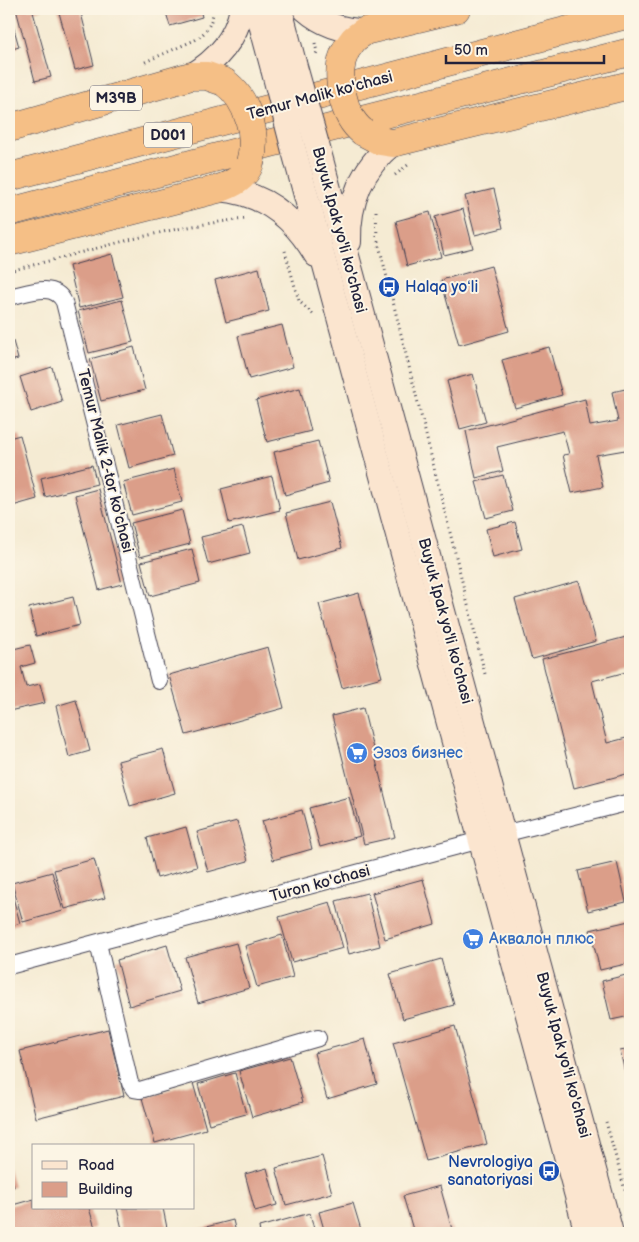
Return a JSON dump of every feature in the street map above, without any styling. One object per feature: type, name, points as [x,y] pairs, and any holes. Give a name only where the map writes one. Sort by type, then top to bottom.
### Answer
[{"type":"highway","points":[[456,9],[364,31],[354,39],[346,50],[340,68],[340,83],[343,98],[352,119],[363,132],[380,140],[393,143],[630,85]]},
{"type":"highway","name":"Temur Malik ko'chasi","points":[[9,176],[630,14]]},
{"type":"highway","name":"Temur Malik ko'chasi","points":[[9,212],[630,52]]},
{"type":"highway","name":"M39B","points":[[9,128],[191,76],[213,77],[224,82],[237,94],[245,108],[250,123],[254,146],[246,172],[240,179],[218,189]]},
{"type":"highway","points":[[9,242],[218,189]]},
{"type":"main road","name":"M39B","points":[[191,76],[210,63],[226,47],[234,32],[242,9]]},
{"type":"main road","name":"Buyuk Ipak yo'li ko'chasi","points":[[257,9],[284,66]]},
{"type":"main road","name":"Buyuk Ipak yo'li ko'chasi","points":[[280,9],[284,66],[305,148],[328,278],[586,1233]]},
{"type":"main road","points":[[305,9],[318,19],[333,26],[347,30],[364,31]]},
{"type":"main road","points":[[350,269],[350,221],[358,188],[380,155],[393,143]]},
{"type":"main road","name":"Buyuk Ipak yo'li ko'chasi","points":[[305,148],[350,269],[611,1233]]},
{"type":"main road","points":[[218,189],[237,191],[254,196],[278,210],[304,236],[315,252],[328,278]]},
{"type":"street","name":"Temur Malik 2-tor ko'chasi","points":[[9,297],[49,290],[56,291],[64,302],[159,681]]},
{"type":"street","name":"Turon ko'chasi","points":[[9,966],[480,840],[630,802]]},
{"type":"street","points":[[98,943],[130,1083],[134,1088],[140,1090],[318,1038]]},
{"type":"path","points":[[178,48],[195,40]]},
{"type":"path","points":[[358,188],[378,200],[377,237],[486,678]]},
{"type":"path","points":[[9,271],[165,230],[217,221],[254,218]]},
{"type":"path","points":[[605,1116],[630,1208]]},
{"type":"building","points":[[16,9],[43,9],[33,12],[51,77],[35,81]]},
{"type":"building","points":[[58,9],[80,9],[94,65],[75,70]]},
{"type":"building","points":[[165,9],[200,9],[202,17],[170,26]]},
{"type":"building","points":[[9,11],[19,47],[9,50]]},
{"type":"building","points":[[494,189],[503,228],[475,235],[465,196]]},
{"type":"building","points":[[463,209],[473,248],[444,255],[435,217]]},
{"type":"building","points":[[430,212],[441,257],[407,266],[396,221]]},
{"type":"building","points":[[112,254],[123,297],[79,308],[69,266]]},
{"type":"building","points":[[491,266],[509,331],[459,345],[441,280]]},
{"type":"building","points":[[259,268],[269,311],[226,322],[215,280]]},
{"type":"building","points":[[122,300],[133,342],[89,353],[78,311]]},
{"type":"building","points":[[282,325],[293,367],[249,379],[238,336]]},
{"type":"building","points":[[9,327],[18,359],[9,361]]},
{"type":"building","points":[[134,347],[145,390],[101,401],[90,359]]},
{"type":"building","points":[[549,347],[562,395],[515,408],[502,360]]},
{"type":"building","points":[[52,367],[62,402],[31,412],[20,377]]},
{"type":"building","points":[[473,374],[486,422],[460,429],[447,381]]},
{"type":"building","points":[[300,388],[311,431],[267,442],[256,400]]},
{"type":"building","points":[[630,388],[630,473],[625,450],[596,455],[603,487],[572,493],[563,455],[569,454],[563,431],[497,447],[503,471],[476,478],[466,431],[585,399],[590,426],[618,421],[612,392]]},
{"type":"building","points":[[162,414],[173,456],[129,468],[118,425]]},
{"type":"building","points":[[20,435],[37,499],[9,507],[9,438]]},
{"type":"building","points":[[318,441],[329,483],[285,495],[274,452]]},
{"type":"building","points":[[92,465],[97,484],[45,497],[41,478]]},
{"type":"building","points":[[174,469],[182,502],[132,515],[123,482]]},
{"type":"building","points":[[503,475],[513,511],[486,518],[476,482]]},
{"type":"building","points":[[272,476],[280,510],[229,523],[221,489]]},
{"type":"building","points":[[98,489],[122,584],[99,590],[75,495]]},
{"type":"building","points":[[330,502],[342,548],[298,560],[286,513]]},
{"type":"building","points":[[182,510],[190,544],[140,557],[131,523]]},
{"type":"building","points":[[515,522],[522,549],[493,557],[486,529]]},
{"type":"building","points":[[243,527],[250,553],[208,564],[201,537]]},
{"type":"building","points":[[192,549],[200,583],[150,596],[141,562]]},
{"type":"building","points":[[579,581],[596,641],[533,659],[515,599]]},
{"type":"building","points":[[359,593],[382,677],[342,688],[319,604]]},
{"type":"building","points":[[73,597],[80,625],[36,636],[29,608]]},
{"type":"building","points":[[630,636],[630,671],[592,681],[607,743],[630,737],[630,773],[574,788],[542,659]]},
{"type":"building","points":[[30,645],[35,663],[21,667],[26,687],[40,684],[45,703],[9,711],[9,650]]},
{"type":"building","points":[[268,647],[284,708],[186,735],[169,675]]},
{"type":"building","points":[[76,700],[90,751],[69,757],[56,706]]},
{"type":"building","points":[[363,708],[395,837],[364,844],[332,716]]},
{"type":"building","points":[[163,749],[175,793],[130,806],[118,761]]},
{"type":"building","points":[[349,797],[360,836],[320,847],[309,808]]},
{"type":"building","points":[[302,810],[312,849],[273,860],[262,821]]},
{"type":"building","points":[[237,821],[248,861],[208,872],[197,832]]},
{"type":"building","points":[[186,827],[197,867],[157,878],[147,838]]},
{"type":"building","points":[[94,859],[105,898],[65,909],[54,870]]},
{"type":"building","points":[[617,862],[626,902],[588,911],[578,871]]},
{"type":"building","points":[[52,872],[63,911],[23,922],[12,883]]},
{"type":"building","points":[[423,879],[435,924],[385,939],[372,893]]},
{"type":"building","points":[[9,883],[20,923],[9,927]]},
{"type":"building","points":[[367,893],[380,946],[349,954],[336,901]]},
{"type":"building","points":[[330,902],[343,948],[292,962],[279,917]]},
{"type":"building","points":[[629,921],[630,963],[600,970],[590,930]]},
{"type":"building","points":[[282,935],[293,977],[257,987],[245,946]]},
{"type":"building","points":[[236,943],[249,988],[198,1003],[185,957]]},
{"type":"building","points":[[167,945],[180,991],[129,1006],[117,960]]},
{"type":"building","points":[[441,959],[454,1005],[403,1019],[390,974]]},
{"type":"building","points":[[630,974],[630,1016],[611,1020],[602,981]]},
{"type":"building","points":[[455,1026],[487,1144],[426,1161],[393,1043]]},
{"type":"building","points":[[108,1029],[124,1096],[36,1118],[20,1051]]},
{"type":"building","points":[[365,1039],[377,1084],[327,1099],[314,1053]]},
{"type":"building","points":[[630,1049],[630,1094],[620,1051]]},
{"type":"building","points":[[290,1057],[303,1102],[252,1117],[239,1071]]},
{"type":"building","points":[[235,1073],[246,1114],[209,1124],[198,1084]]},
{"type":"building","points":[[193,1083],[206,1129],[155,1143],[142,1098]]},
{"type":"building","points":[[322,1156],[332,1193],[286,1205],[276,1168]]},
{"type":"building","points":[[9,1168],[14,1187],[9,1188]]},
{"type":"building","points":[[267,1168],[277,1205],[255,1211],[245,1174]]},
{"type":"building","points":[[440,1186],[453,1233],[414,1233],[403,1196]]},
{"type":"building","points":[[32,1200],[32,1210],[90,1210],[95,1228],[77,1233],[9,1233],[9,1206]]},
{"type":"building","points":[[353,1203],[362,1233],[325,1233],[319,1212]]},
{"type":"building","points":[[117,1210],[163,1210],[168,1233],[123,1233]]},
{"type":"building","points":[[310,1213],[315,1233],[260,1233],[259,1227]]},
{"type":"building","points":[[233,1220],[236,1233],[183,1233]]},
{"type":"place","name":"Halqa yoʻli","points":[[389,287]]},
{"type":"place","name":"Эзоз бизнес","points":[[357,753]]},
{"type":"place","name":"Аквалон плюс","points":[[473,939]]},
{"type":"place","name":"Nevrologiya sanatoriyasi","points":[[549,1171]]}]
